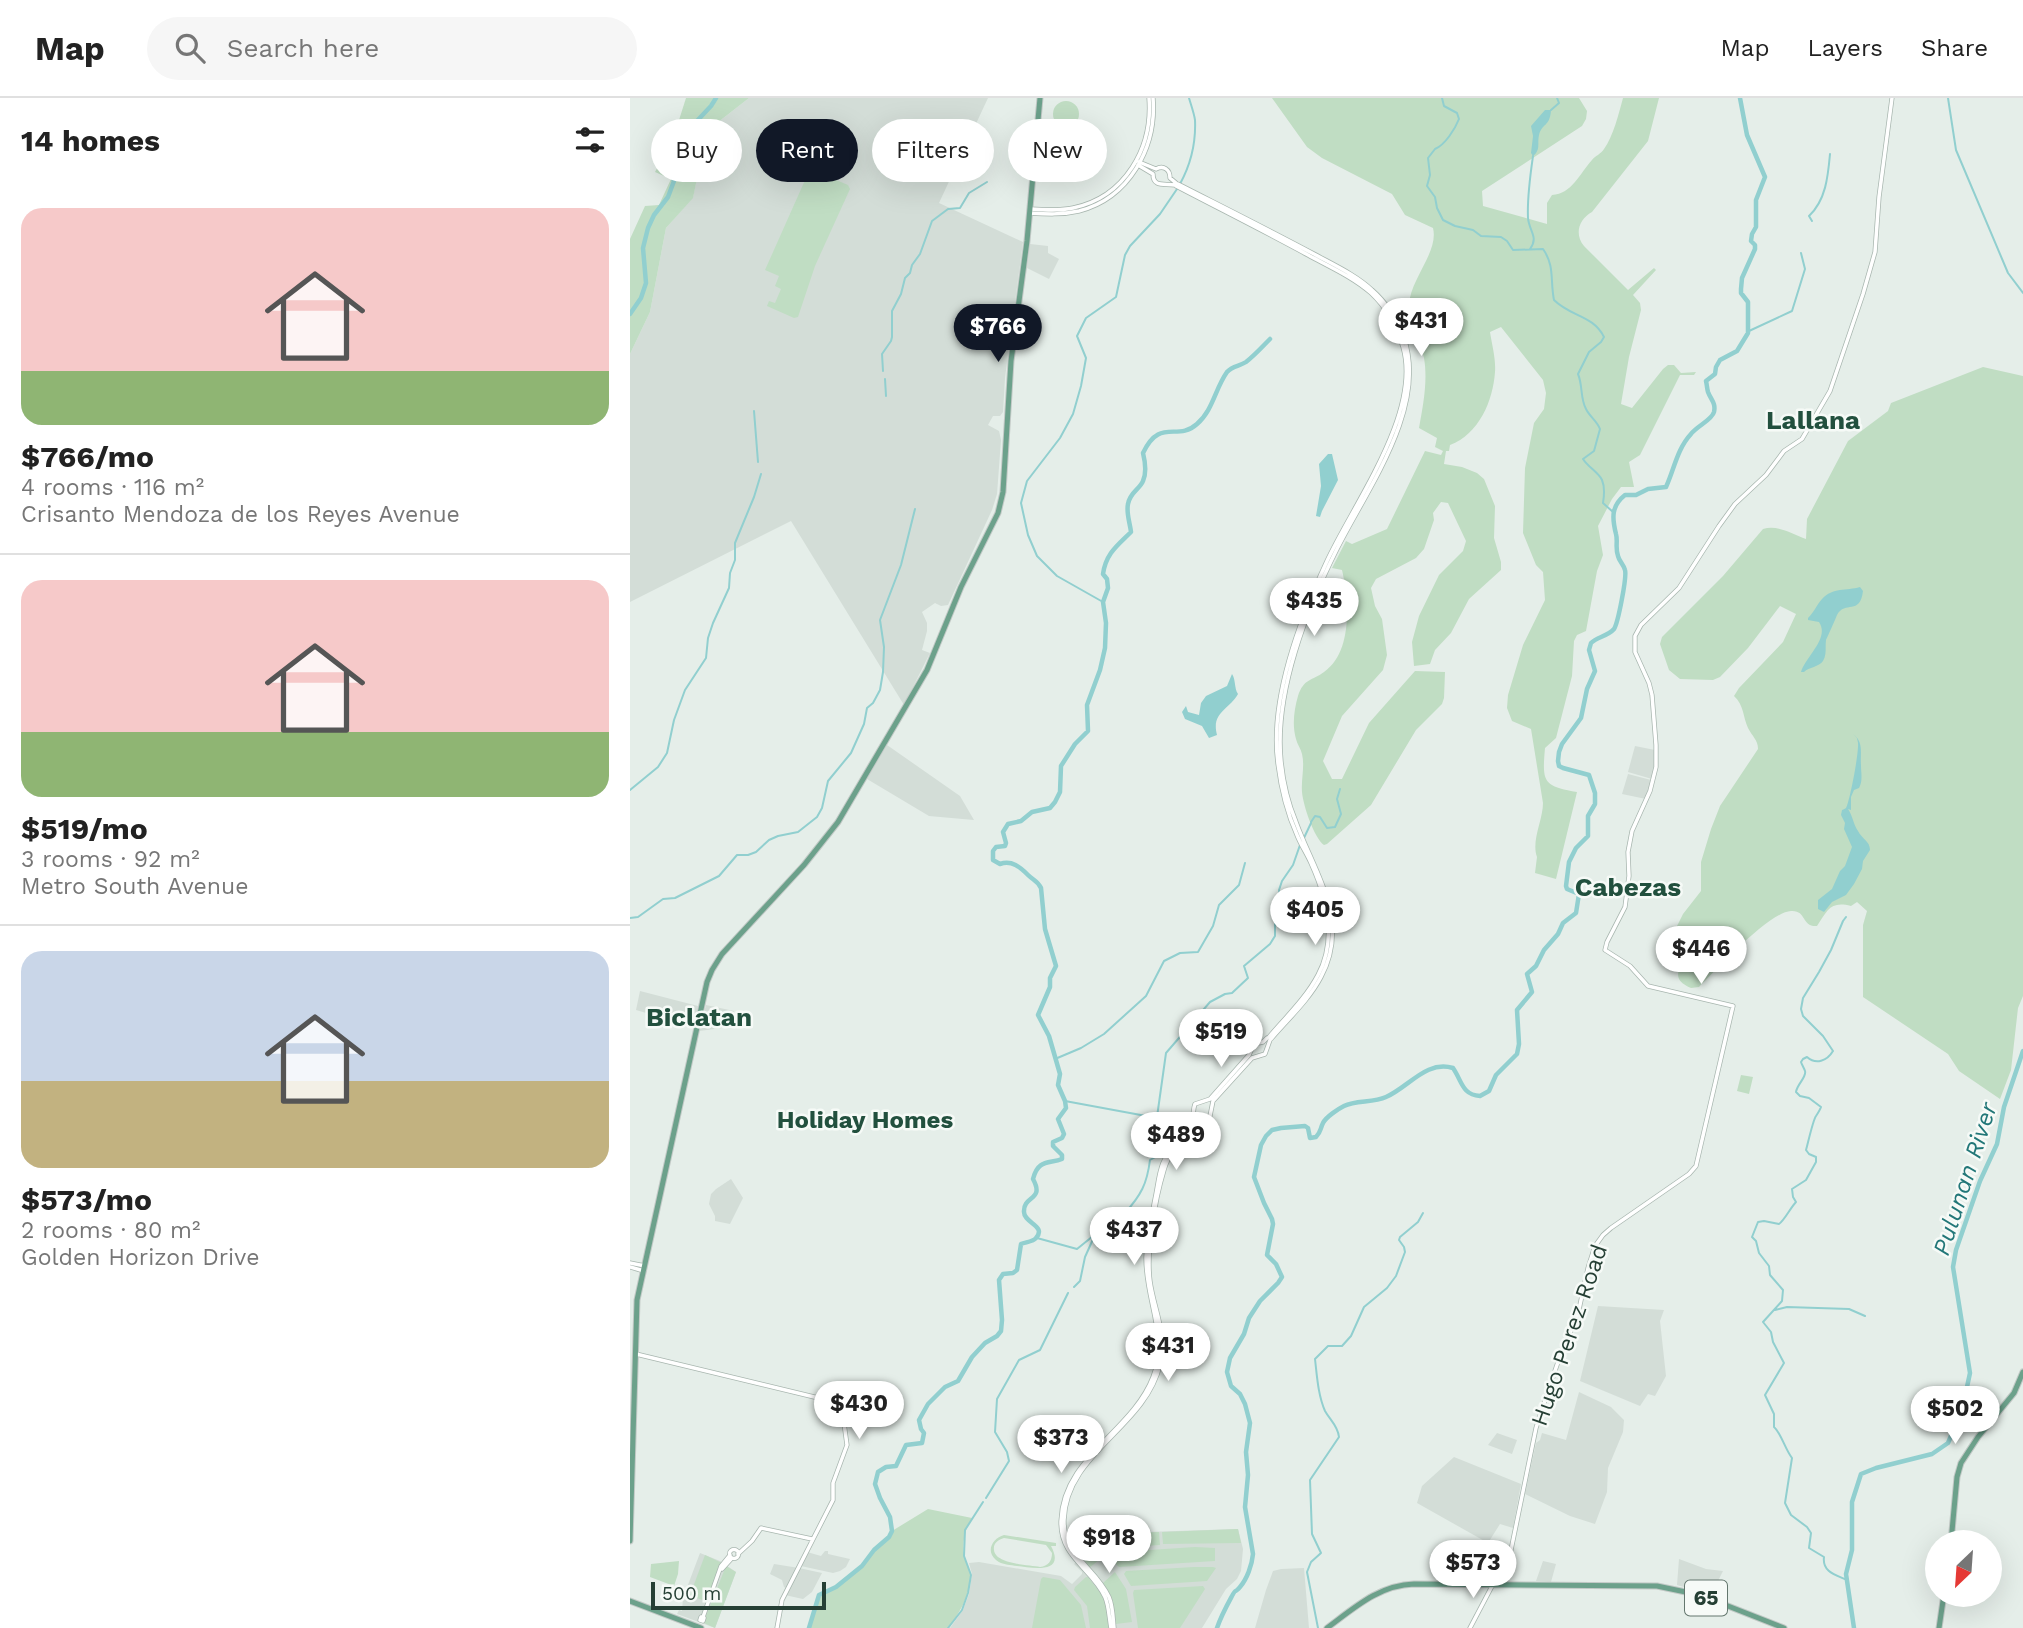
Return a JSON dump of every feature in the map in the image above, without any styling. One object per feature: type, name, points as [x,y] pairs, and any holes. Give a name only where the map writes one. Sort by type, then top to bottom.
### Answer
[{"type":"main road","points":[[630,1541],[637,1300],[709,976],[722,954],[804,865],[838,822],[927,670],[961,587],[998,513],[1003,492],[1012,360],[1041,98]]},
{"type":"main road","points":[[1952,1530],[1957,1477],[1961,1463],[1978,1437],[2014,1393],[2023,1372]]},
{"type":"main road","name":"65","points":[[1327,1628],[1371,1596],[1397,1586],[1414,1584],[1657,1586],[1686,1591],[1784,1628]]},
{"type":"main road","points":[[630,1601],[701,1624]]},
{"type":"main road","points":[[1939,1628],[1942,1607]]},
{"type":"street","points":[[1030,211],[1064,210],[1090,204],[1119,184],[1138,163],[1148,145],[1152,128],[1151,98]]},
{"type":"street","name":"Hugo Perez Road","points":[[1470,1628],[1511,1550],[1536,1428],[1559,1359],[1578,1314],[1595,1246],[1611,1228],[1689,1174],[1696,1166],[1733,1006],[1645,984],[1624,961],[1607,952],[1605,947],[1625,907],[1630,838],[1650,791],[1657,758],[1652,697],[1649,682],[1635,652],[1635,636],[1644,621],[1679,588],[1735,504],[1766,475],[1784,451],[1801,439],[1830,391],[1875,252],[1892,98]]},
{"type":"street","points":[[1138,163],[1166,169],[1170,173],[1166,184]]},
{"type":"street","points":[[1138,163],[1153,174],[1155,183],[1178,185]]},
{"type":"street","points":[[1153,174],[1156,169]]},
{"type":"street","points":[[1112,1628],[1105,1597],[1072,1550],[1067,1538],[1064,1524],[1067,1504],[1080,1473],[1142,1405],[1158,1373],[1163,1351],[1163,1333],[1150,1280],[1151,1240],[1166,1165],[1195,1121],[1210,1116],[1213,1101],[1252,1058],[1265,1054],[1268,1040],[1317,985],[1330,953],[1333,931],[1329,905],[1316,864],[1302,842],[1292,810],[1281,764],[1279,732],[1286,687],[1307,620],[1338,547],[1372,486],[1399,426],[1408,390],[1409,358],[1404,339],[1393,314],[1367,285],[1288,240],[1178,185],[1170,178]]},
{"type":"street","points":[[1207,1101],[1243,1062],[1255,1043],[1268,1040]]},
{"type":"street","points":[[1252,1049],[1257,1055]]},
{"type":"street","points":[[1088,1573],[1071,1555],[1062,1536],[1063,1504],[1077,1471],[1139,1403],[1155,1372],[1160,1342],[1147,1280],[1147,1241],[1161,1169],[1190,1122],[1196,1103],[1207,1101],[1212,1106]]},
{"type":"street","points":[[1194,1113],[1200,1119]]},
{"type":"street","points":[[630,1265],[644,1268]]},
{"type":"street","points":[[636,1354],[838,1404],[845,1426],[847,1445],[833,1483],[833,1500],[782,1600],[777,1628]]},
{"type":"street","points":[[701,1624],[721,1566],[733,1550],[739,1552],[752,1541],[761,1528],[812,1539]]},
{"type":"shaded area","points":[[749,98],[988,98],[978,119],[872,119],[872,182],[949,182],[939,203],[1023,242],[1003,412],[1000,416],[993,416],[988,425],[999,431],[1001,440],[997,494],[948,605],[935,603],[922,612],[927,631],[922,650],[930,653],[904,705],[791,521],[630,602],[630,354],[650,312],[666,228],[693,197],[696,182],[742,182],[742,119],[722,119]]},
{"type":"shaded area","points":[[1030,244],[1048,246],[1048,253],[1059,259],[1049,279],[1027,268]]},
{"type":"shaded area","points":[[887,745],[960,796],[974,820],[929,816],[867,779]]},
{"type":"shaded area","points":[[1635,746],[1655,750],[1652,779],[1628,772]]},
{"type":"shaded area","points":[[1628,774],[1651,780],[1646,799],[1622,794]]},
{"type":"shaded area","points":[[640,991],[698,1006],[694,1027],[636,1010]]},
{"type":"shaded area","points":[[706,1005],[734,1011],[730,1027],[699,1031]]},
{"type":"shaded area","points":[[731,1179],[743,1198],[730,1224],[715,1221],[709,1204],[711,1194]]},
{"type":"shaded area","points":[[1598,1306],[1664,1310],[1660,1321],[1666,1376],[1655,1396],[1648,1394],[1640,1406],[1580,1381]]},
{"type":"shaded area","points":[[1579,1392],[1611,1407],[1624,1420],[1623,1432],[1608,1468],[1607,1492],[1595,1524],[1570,1516],[1525,1494],[1536,1443],[1542,1433],[1566,1440]]},
{"type":"shaded area","points":[[1497,1433],[1517,1440],[1512,1454],[1488,1445]]},
{"type":"shaded area","points":[[1454,1457],[1521,1484],[1513,1528],[1500,1524],[1488,1543],[1417,1503],[1422,1486]]},
{"type":"shaded area","points":[[1238,1529],[1243,1549],[1241,1571],[1226,1589],[1202,1628],[950,1628],[963,1610],[969,1594],[972,1574],[969,1563],[979,1562],[1061,1576],[1072,1584],[1082,1574],[1074,1564],[1099,1541],[1115,1533]]},
{"type":"shaded area","points":[[825,1551],[850,1559],[846,1567],[833,1573],[801,1566],[807,1552],[821,1556]]},
{"type":"shaded area","points":[[700,1553],[720,1561],[736,1572],[715,1628],[677,1614],[679,1610],[682,1611],[683,1598]]},
{"type":"shaded area","points":[[1679,1559],[1706,1569],[1723,1571],[1711,1595],[1677,1585]]},
{"type":"shaded area","points":[[1543,1561],[1556,1564],[1551,1582],[1536,1581]]},
{"type":"shaded area","points":[[774,1564],[822,1573],[812,1592],[803,1599],[785,1595],[788,1589],[784,1587],[782,1580],[770,1574]]},
{"type":"shaded area","points":[[1304,1568],[1309,1628],[1255,1628],[1273,1571]]},
{"type":"green space","points":[[686,98],[749,98],[722,119],[679,119]]},
{"type":"green space","points":[[1272,98],[1579,98],[1587,111],[1582,126],[1482,191],[1483,206],[1547,224],[1547,203],[1552,195],[1570,187],[1603,151],[1613,132],[1623,98],[1659,98],[1648,141],[1581,223],[1579,237],[1584,246],[1628,290],[1654,268],[1656,270],[1633,295],[1640,303],[1641,310],[1621,404],[1632,408],[1668,365],[1674,365],[1681,373],[1696,372],[1694,375],[1680,375],[1640,455],[1629,462],[1634,487],[1621,487],[1598,526],[1603,555],[1597,571],[1586,631],[1577,635],[1574,641],[1572,676],[1556,738],[1545,748],[1544,768],[1547,780],[1557,787],[1577,792],[1556,879],[1535,873],[1535,844],[1543,803],[1531,729],[1512,721],[1507,708],[1508,695],[1523,645],[1545,600],[1543,572],[1536,565],[1523,533],[1525,468],[1534,423],[1544,409],[1546,393],[1543,380],[1501,327],[1490,332],[1495,372],[1488,405],[1469,433],[1450,445],[1444,464],[1462,467],[1484,479],[1495,506],[1494,538],[1501,570],[1469,599],[1451,633],[1435,650],[1430,664],[1414,666],[1412,642],[1419,616],[1439,575],[1463,551],[1466,541],[1448,503],[1441,502],[1433,513],[1434,520],[1424,549],[1416,558],[1376,579],[1371,588],[1375,606],[1382,619],[1387,655],[1383,670],[1342,716],[1323,761],[1332,779],[1342,779],[1369,723],[1415,671],[1445,672],[1444,698],[1442,704],[1416,730],[1371,805],[1324,845],[1316,836],[1310,821],[1303,798],[1303,759],[1295,734],[1294,718],[1298,696],[1303,686],[1333,663],[1344,639],[1347,610],[1342,570],[1332,568],[1346,541],[1352,544],[1387,529],[1425,451],[1441,455],[1443,451],[1435,447],[1437,438],[1419,428],[1425,393],[1425,367],[1409,305],[1414,285],[1434,237],[1433,228],[1405,215],[1392,194],[1322,158],[1307,147]]},
{"type":"green space","points":[[1071,102],[1076,104],[1078,119],[1054,119],[1056,104]]},
{"type":"green space","points":[[670,182],[696,182],[693,198],[666,228],[650,312],[630,354],[630,239],[645,206],[659,205]]},
{"type":"green space","points":[[804,182],[841,182],[848,185],[850,189],[815,266],[798,317],[794,318],[767,306],[769,301],[775,303],[781,289],[775,286],[779,276],[765,270]]},
{"type":"green space","points":[[1983,367],[2023,376],[2023,996],[2018,1008],[2011,1070],[2000,1099],[1959,1071],[1948,1054],[1863,997],[1863,925],[1867,911],[1857,902],[1851,906],[1838,905],[1830,908],[1817,926],[1808,924],[1796,911],[1781,914],[1743,943],[1699,987],[1691,988],[1680,981],[1678,974],[1684,956],[1677,938],[1677,926],[1701,891],[1701,862],[1720,806],[1758,749],[1742,707],[1734,696],[1783,642],[1796,614],[1780,606],[1748,648],[1720,677],[1713,680],[1680,679],[1669,670],[1660,644],[1662,637],[1723,576],[1763,529],[1779,529],[1806,539],[1807,519],[1848,441],[1888,411],[1891,403]]},
{"type":"green space","points":[[1741,1075],[1753,1077],[1749,1094],[1737,1091]]},
{"type":"green space","points":[[928,1509],[972,1518],[963,1545],[970,1574],[968,1592],[948,1628],[809,1628],[819,1595],[836,1587],[862,1566],[892,1531]]},
{"type":"green space","points":[[1238,1529],[1241,1543],[1163,1544],[1162,1532]]},
{"type":"green space","points":[[1159,1532],[1160,1545],[1126,1547],[1125,1533]]},
{"type":"green space","points":[[1004,1535],[1056,1543],[1056,1546],[1051,1546],[1055,1555],[1054,1561],[1051,1565],[1039,1568],[1001,1563],[991,1553],[992,1545]],"holes":[[[1004,1538],[1046,1545],[1052,1553],[1051,1558],[1047,1564],[1040,1567],[1006,1561],[996,1555],[994,1550],[996,1542]]]},
{"type":"green space","points":[[1095,1545],[1104,1556],[1089,1568],[1080,1559]]},
{"type":"green space","points":[[1215,1548],[1215,1561],[1119,1567],[1110,1559],[1113,1554],[1119,1552]]},
{"type":"green space","points":[[705,1555],[722,1563],[707,1602],[690,1595]]},
{"type":"green space","points":[[679,1561],[674,1586],[650,1577],[651,1564]]},
{"type":"green space","points":[[726,1566],[736,1572],[715,1628],[704,1623]]},
{"type":"green space","points":[[1216,1568],[1207,1581],[1131,1586],[1124,1574],[1126,1571]]},
{"type":"green space","points":[[1115,1572],[1126,1589],[1132,1622],[1116,1624],[1112,1599],[1103,1583]]},
{"type":"green space","points":[[1043,1577],[1060,1580],[1081,1605],[1086,1628],[1032,1628]]},
{"type":"green space","points":[[1086,1577],[1104,1597],[1109,1628],[1090,1628],[1087,1606],[1074,1590]]},
{"type":"green space","points":[[1203,1586],[1205,1589],[1180,1628],[1138,1628],[1134,1590]]},
{"type":"water","points":[[1545,110],[1551,110],[1550,115],[1540,131],[1538,149],[1533,156],[1531,126]]},
{"type":"water","points":[[1328,454],[1332,454],[1338,480],[1320,517],[1316,516],[1321,486],[1319,464]]},
{"type":"water","points":[[1860,587],[1863,591],[1859,603],[1844,608],[1837,615],[1826,640],[1823,661],[1801,672],[1822,634],[1819,622],[1808,618],[1826,595]]},
{"type":"water","points":[[1232,674],[1238,694],[1216,721],[1217,735],[1209,738],[1202,726],[1185,719],[1182,712],[1186,706],[1188,712],[1199,715],[1201,703],[1206,696],[1227,686]]},
{"type":"water","points":[[1857,739],[1861,752],[1861,780],[1859,788],[1854,790],[1851,797],[1851,810],[1848,809],[1870,850],[1846,895],[1832,902],[1824,912],[1818,909],[1818,900],[1832,889],[1852,847],[1841,815],[1847,805],[1857,757]]},
{"type":"waterway","points":[[630,314],[641,298],[646,283],[643,248],[648,228],[668,197],[674,181],[673,168],[689,146],[696,122],[716,98]]},
{"type":"waterway","points":[[1180,184],[1190,161],[1195,137],[1195,120],[1189,98]]},
{"type":"waterway","points":[[1442,98],[1444,106],[1457,113],[1459,119],[1449,136],[1428,158],[1430,175],[1427,186],[1435,197],[1443,220],[1473,230],[1481,236],[1501,237],[1513,250],[1543,249],[1551,268],[1554,300],[1594,324],[1604,337],[1589,352],[1578,374],[1584,405],[1600,429],[1594,451],[1583,459],[1602,480],[1603,503],[1613,512]]},
{"type":"waterway","points":[[1551,110],[1559,103],[1557,98]]},
{"type":"waterway","points":[[1217,1628],[1233,1593],[1247,1576],[1253,1554],[1245,1507],[1248,1475],[1246,1452],[1250,1423],[1245,1404],[1240,1394],[1231,1386],[1227,1372],[1230,1358],[1244,1334],[1249,1318],[1282,1277],[1276,1264],[1267,1255],[1273,1224],[1254,1177],[1261,1145],[1272,1130],[1281,1128],[1305,1126],[1310,1138],[1316,1137],[1325,1121],[1341,1107],[1386,1097],[1434,1068],[1453,1068],[1466,1090],[1480,1096],[1489,1091],[1496,1075],[1517,1054],[1517,1010],[1532,992],[1527,974],[1536,966],[1563,923],[1576,913],[1579,894],[1566,886],[1569,862],[1576,848],[1588,836],[1588,816],[1595,804],[1595,793],[1589,775],[1563,768],[1558,761],[1562,744],[1581,718],[1587,689],[1595,671],[1589,650],[1591,643],[1614,629],[1620,610],[1625,574],[1617,553],[1613,518],[1615,508],[1625,495],[1636,495],[1648,489],[1666,487],[1686,440],[1714,412],[1706,381],[1715,374],[1720,360],[1737,351],[1748,333],[1748,302],[1741,293],[1742,278],[1755,249],[1751,241],[1756,227],[1756,200],[1765,177],[1747,135],[1740,98]]},
{"type":"waterway","points":[[1948,98],[1956,150],[2008,273],[2023,293]]},
{"type":"waterway","points":[[1812,221],[1809,216],[1823,195],[1830,154]]},
{"type":"waterway","points":[[1530,249],[1534,241],[1528,218],[1533,156]]},
{"type":"waterway","points":[[883,371],[882,354],[892,337],[892,311],[901,294],[905,278],[920,254],[932,221],[948,209],[960,208],[969,193],[987,182]]},
{"type":"waterway","points":[[1103,602],[1057,576],[1037,556],[1028,535],[1021,503],[1027,481],[1060,438],[1073,414],[1086,358],[1077,336],[1086,318],[1116,297],[1125,255],[1130,246],[1160,214],[1177,189]]},
{"type":"waterway","points":[[1749,331],[1792,311],[1805,269],[1801,253]]},
{"type":"waterway","points":[[809,1628],[819,1595],[836,1587],[862,1566],[892,1531],[890,1517],[875,1484],[878,1472],[886,1467],[896,1466],[906,1445],[922,1443],[924,1433],[919,1420],[928,1404],[945,1387],[958,1381],[972,1357],[1001,1331],[999,1280],[1003,1274],[1017,1270],[1021,1244],[1033,1240],[1039,1234],[1037,1227],[1027,1219],[1024,1212],[1027,1203],[1037,1191],[1033,1179],[1035,1173],[1044,1163],[1062,1159],[1053,1142],[1064,1134],[1058,1119],[1066,1108],[1065,1101],[1058,1085],[1060,1074],[1049,1036],[1038,1015],[1056,966],[1045,929],[1041,888],[1016,865],[1000,864],[993,860],[993,851],[996,847],[1005,846],[1003,832],[1008,824],[1021,821],[1032,812],[1050,808],[1055,802],[1060,792],[1061,766],[1075,744],[1088,731],[1087,705],[1105,648],[1103,602],[1108,588],[1103,574],[1110,555],[1131,532],[1128,504],[1144,478],[1143,453],[1156,436],[1190,429],[1197,424],[1207,412],[1227,372],[1246,362],[1270,339]]},
{"type":"waterway","points":[[885,379],[886,396]]},
{"type":"waterway","points":[[754,411],[758,462]]},
{"type":"waterway","points":[[630,790],[658,767],[667,753],[674,720],[685,690],[706,658],[708,638],[729,588],[730,573],[735,560],[735,543],[761,474]]},
{"type":"waterway","points":[[630,918],[638,917],[663,899],[675,898],[719,876],[737,855],[756,852],[769,840],[798,832],[817,817],[822,808],[828,781],[851,753],[864,724],[867,708],[880,690],[884,647],[880,620],[901,565],[915,509]]},
{"type":"waterway","points":[[1311,822],[1315,816],[1320,817],[1327,828],[1335,827],[1341,814],[1337,799],[1340,789]]},
{"type":"waterway","points":[[1303,840],[1311,823]]},
{"type":"waterway","points":[[1157,1117],[1166,1053],[1210,1002],[1232,993],[1248,978],[1244,966],[1270,944],[1275,936],[1279,890],[1293,865],[1300,845]]},
{"type":"waterway","points":[[1055,1059],[1104,1034],[1146,996],[1164,961],[1180,953],[1198,952],[1213,926],[1219,905],[1239,885],[1245,863]]},
{"type":"waterway","points":[[1846,917],[1831,950],[1803,998],[1801,1009],[1803,1016],[1823,1036],[1833,1051],[1821,1061],[1807,1057],[1803,1059],[1801,1062],[1805,1073],[1796,1092],[1821,1107],[1813,1122],[1806,1150],[1816,1157],[1816,1162],[1806,1180],[1792,1189],[1796,1202],[1783,1220],[1779,1224],[1758,1222],[1752,1237],[1769,1266],[1770,1275],[1783,1290],[1782,1301],[1763,1322],[1771,1332],[1784,1363],[1765,1395],[1774,1414],[1774,1427],[1792,1458],[1785,1503],[1791,1515],[1811,1533],[1809,1548],[1824,1557],[1825,1566],[1831,1572],[1847,1580]]},
{"type":"waterway","name":"Pulunan River","points":[[1854,1628],[1846,1574],[1852,1550],[1852,1502],[1861,1474],[1932,1454],[1948,1443],[1962,1410],[1970,1373],[1953,1267],[1956,1250],[1980,1181],[1997,1144],[2004,1107],[2023,1051]]},
{"type":"waterway","points":[[1065,1101],[1184,1123],[1179,1130]]},
{"type":"waterway","points":[[1125,1213],[1142,1189],[1150,1160],[1166,1151],[1176,1134]]},
{"type":"waterway","points":[[1318,1628],[1307,1572],[1311,1562],[1321,1553],[1312,1534],[1310,1480],[1339,1437],[1323,1405],[1315,1359],[1328,1346],[1342,1346],[1351,1336],[1364,1307],[1387,1288],[1396,1276],[1405,1252],[1400,1237],[1418,1222],[1423,1213]]},
{"type":"waterway","points":[[1106,1227],[1122,1216]]},
{"type":"waterway","points":[[1037,1238],[1077,1249],[1098,1232]]},
{"type":"waterway","points":[[1074,1287],[1080,1281],[1085,1257],[1094,1237]]},
{"type":"waterway","points":[[986,1498],[1009,1461],[1007,1452],[995,1432],[997,1399],[1019,1360],[1040,1350],[1068,1293]]},
{"type":"waterway","points":[[1775,1310],[1787,1307],[1849,1309],[1865,1316]]},
{"type":"waterway","points":[[948,1628],[962,1610],[968,1593],[971,1575],[964,1556],[965,1530],[983,1502]]},
{"type":"district","name":"Lallana","points":[[1813,420]]},
{"type":"district","name":"Cabezas","points":[[1628,887]]},
{"type":"district","name":"Biclatan","points":[[699,1017]]},
{"type":"district","name":"Holiday Homes","points":[[865,1120]]}]
